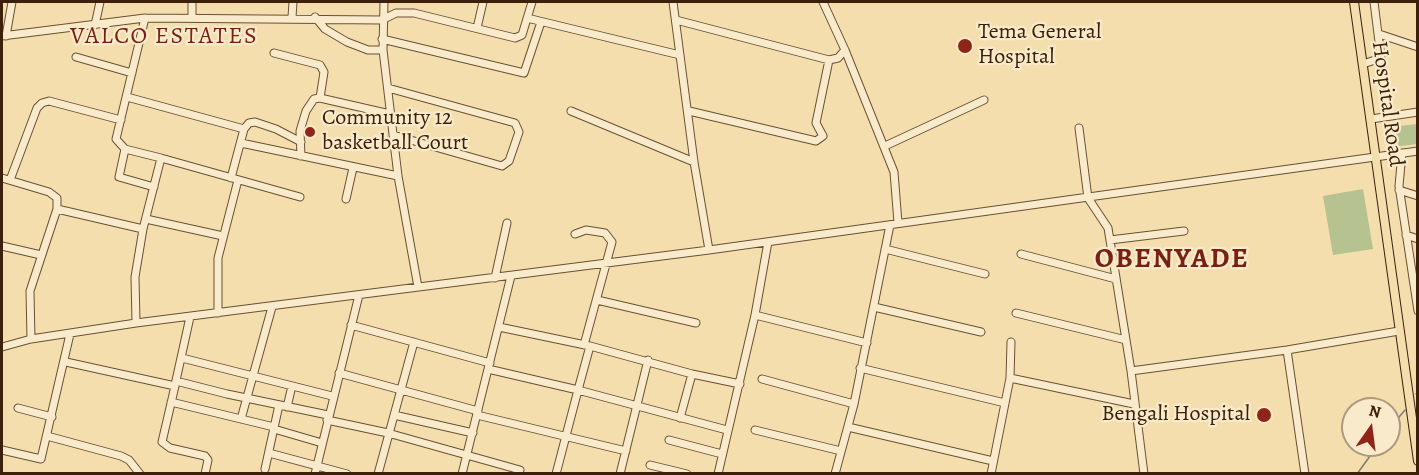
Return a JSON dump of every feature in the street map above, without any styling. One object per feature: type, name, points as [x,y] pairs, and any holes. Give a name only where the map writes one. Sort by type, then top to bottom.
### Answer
[{"type":"main road","name":"Hospital Road","points":[[1354,2],[1418,460]]},
{"type":"street","points":[[12,2],[4,36],[145,18],[315,17],[382,20],[396,13],[414,13],[515,38],[522,35],[532,2]]},
{"type":"street","points":[[95,25],[100,2]]},
{"type":"street","points":[[192,2],[192,17]]},
{"type":"street","points":[[292,17],[293,2]]},
{"type":"street","points":[[384,2],[382,39],[390,114],[398,176],[418,287]]},
{"type":"street","points":[[477,28],[483,2]]},
{"type":"street","points":[[673,2],[694,162],[709,250]]},
{"type":"street","points":[[823,2],[845,50],[894,172],[898,223]]},
{"type":"street","points":[[1374,2],[1388,116]]},
{"type":"street","points":[[315,17],[325,29],[347,42],[368,50],[383,50]]},
{"type":"street","points":[[145,18],[116,142],[125,149],[300,197]]},
{"type":"street","points":[[527,18],[680,55]]},
{"type":"street","points":[[676,20],[829,60],[838,58],[845,50]]},
{"type":"street","points":[[382,39],[524,74],[541,22]]},
{"type":"street","points":[[1378,34],[1418,46]]},
{"type":"street","points":[[274,53],[320,65],[324,72],[320,98]]},
{"type":"street","points":[[76,57],[132,73]]},
{"type":"street","points":[[1364,64],[1381,58]]},
{"type":"street","points":[[689,111],[816,141],[823,136],[816,123],[829,60]]},
{"type":"street","points":[[388,88],[515,123],[519,132],[509,161],[502,165],[393,135]]},
{"type":"street","points":[[127,97],[244,129]]},
{"type":"street","points":[[300,156],[300,131],[310,102],[320,98],[390,114]]},
{"type":"street","points":[[885,146],[984,100]]},
{"type":"street","points":[[10,180],[37,108],[42,103],[49,101],[121,120]]},
{"type":"street","points":[[571,111],[694,162]]},
{"type":"street","points":[[1371,119],[1418,112]]},
{"type":"street","points":[[218,313],[216,280],[244,129],[249,123],[255,122],[276,129],[301,142]]},
{"type":"street","points":[[1079,128],[1088,198],[1106,224],[1110,240],[1131,371],[1144,474]]},
{"type":"street","points":[[241,143],[398,176]]},
{"type":"street","points":[[125,149],[119,177],[154,187]]},
{"type":"street","points":[[2,347],[31,339],[136,323],[709,250],[1418,151]]},
{"type":"street","points":[[1402,153],[1399,190],[1418,311]]},
{"type":"street","points":[[136,323],[135,277],[143,230],[161,158]]},
{"type":"street","points":[[346,199],[353,168]]},
{"type":"street","points":[[2,178],[54,194],[57,198],[57,209],[30,291],[31,339]]},
{"type":"street","points":[[1399,190],[1418,196]]},
{"type":"street","points":[[57,209],[143,230]]},
{"type":"street","points":[[146,219],[223,236]]},
{"type":"street","points":[[495,278],[507,224]]},
{"type":"street","points":[[835,474],[854,404],[890,225]]},
{"type":"street","points":[[556,474],[612,242],[605,233],[586,230],[575,234]]},
{"type":"street","points":[[1110,240],[1184,231]]},
{"type":"street","points":[[1406,235],[1418,239]]},
{"type":"street","points":[[718,474],[755,315],[768,242]]},
{"type":"street","points":[[2,246],[41,255]]},
{"type":"street","points":[[885,249],[985,274]]},
{"type":"street","points":[[1021,254],[1116,279]]},
{"type":"street","points":[[462,474],[510,276]]},
{"type":"street","points":[[316,470],[332,396],[359,295]]},
{"type":"street","points":[[597,300],[696,323]]},
{"type":"street","points":[[241,419],[272,307]]},
{"type":"street","points":[[874,307],[981,332]]},
{"type":"street","points":[[1016,313],[1126,340]]},
{"type":"street","points":[[755,315],[867,343]]},
{"type":"street","points":[[190,317],[162,442],[170,448],[205,456],[207,460],[205,474]]},
{"type":"street","points":[[351,325],[489,366],[727,430]]},
{"type":"street","points":[[499,327],[587,345],[692,374],[740,384]]},
{"type":"street","points":[[1131,371],[1287,350],[1399,331]]},
{"type":"street","points":[[2,450],[38,461],[47,436],[66,362],[70,334]]},
{"type":"street","points":[[2,342],[17,342]]},
{"type":"street","points":[[378,474],[414,342]]},
{"type":"street","points":[[991,474],[1010,378],[1011,342]]},
{"type":"street","points":[[1287,350],[1305,474]]},
{"type":"street","points":[[182,358],[332,396]]},
{"type":"street","points":[[621,474],[648,360]]},
{"type":"street","points":[[66,362],[283,406],[520,470]]},
{"type":"street","points":[[860,368],[1005,403]]},
{"type":"street","points":[[339,373],[478,413],[626,451]]},
{"type":"street","points":[[680,418],[692,374]]},
{"type":"street","points":[[1010,378],[1134,404]]},
{"type":"street","points":[[762,379],[854,404]]},
{"type":"street","points":[[265,469],[274,428],[292,386]]},
{"type":"street","points":[[171,402],[241,419],[322,443]]},
{"type":"street","points":[[18,408],[52,417]]},
{"type":"street","points":[[394,415],[473,433]]},
{"type":"street","points":[[848,427],[993,461]]},
{"type":"street","points":[[755,430],[841,451]]},
{"type":"street","points":[[47,436],[122,456],[140,474]]},
{"type":"street","points":[[669,440],[722,454]]},
{"type":"street","points":[[269,453],[316,470],[347,474]]},
{"type":"street","points":[[650,465],[687,474]]},
{"type":"street","points":[[127,474],[134,466]]},
{"type":"green space","points":[[1417,124],[1417,144],[1394,147],[1391,127]]},
{"type":"green space","points":[[1363,189],[1373,249],[1333,255],[1323,196]]},
{"type":"waterway","points":[[1401,415],[1405,410]]},
{"type":"waterway","points":[[1357,474],[1369,457]]},
{"type":"place","name":"Tema General Hospital","points":[[965,46]]},
{"type":"place","name":"Community 12 basketball Court","points":[[310,132]]},
{"type":"place","name":"Bengali Hospital","points":[[1264,415]]},
{"type":"district","name":"VALCO ESTATES","points":[[164,37]]},
{"type":"district","name":"OBENYADE","points":[[1172,260]]}]
